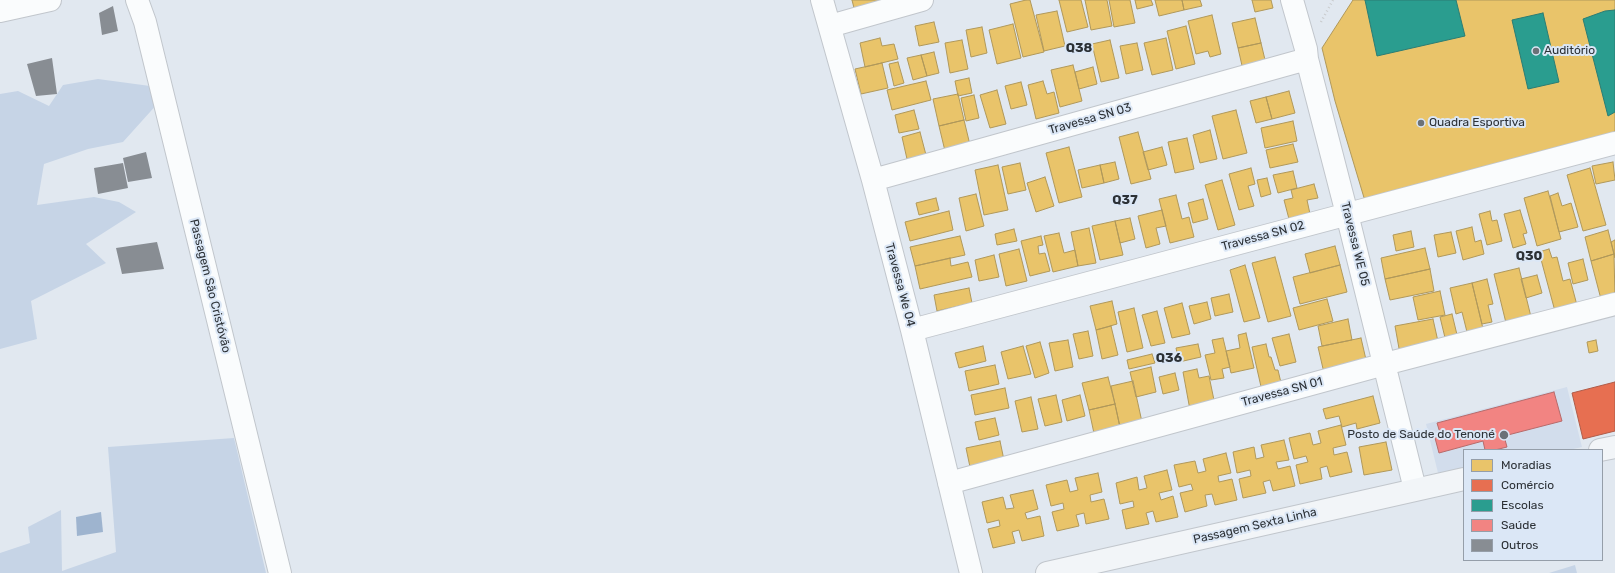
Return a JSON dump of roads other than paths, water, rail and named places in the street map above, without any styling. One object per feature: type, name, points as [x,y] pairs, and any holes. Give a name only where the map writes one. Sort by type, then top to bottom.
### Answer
[{"type":"street","points":[[0,11],[50,0]]},
{"type":"street","name":"Passagem São Cristóvão","points":[[137,0],[145,22],[280,573]]},
{"type":"street","name":"Travessa We 04","points":[[822,0],[912,330],[971,573]]},
{"type":"street","points":[[830,26],[922,0]]},
{"type":"street","name":"Travessa WE 05","points":[[1292,0],[1306,49],[1307,59],[1385,364],[1415,490]]},
{"type":"street","name":"Travessa SN 03","points":[[872,180],[1307,59]]},
{"type":"street","name":"Travessa SN 02","points":[[912,330],[1615,143]]},
{"type":"street","name":"Travessa SN 01","points":[[949,483],[1385,364],[1615,304]]},
{"type":"street","points":[[1603,449],[1615,447]]},
{"type":"street","name":"Passagem Sexta Linha","points":[[1047,573],[1463,479]]},
{"type":"place","name":"Auditório","points":[[1536,51]]},
{"type":"place","name":"Quadra Esportiva","points":[[1421,123]]},
{"type":"place","name":"Posto de Saúde do Tenoné","points":[[1504,435]]},
{"type":"district","name":"Q38","points":[[1079,48]]},
{"type":"district","name":"Q37","points":[[1125,200]]},
{"type":"district","name":"Q30","points":[[1529,256]]},
{"type":"district","name":"Q36","points":[[1169,358]]}]
